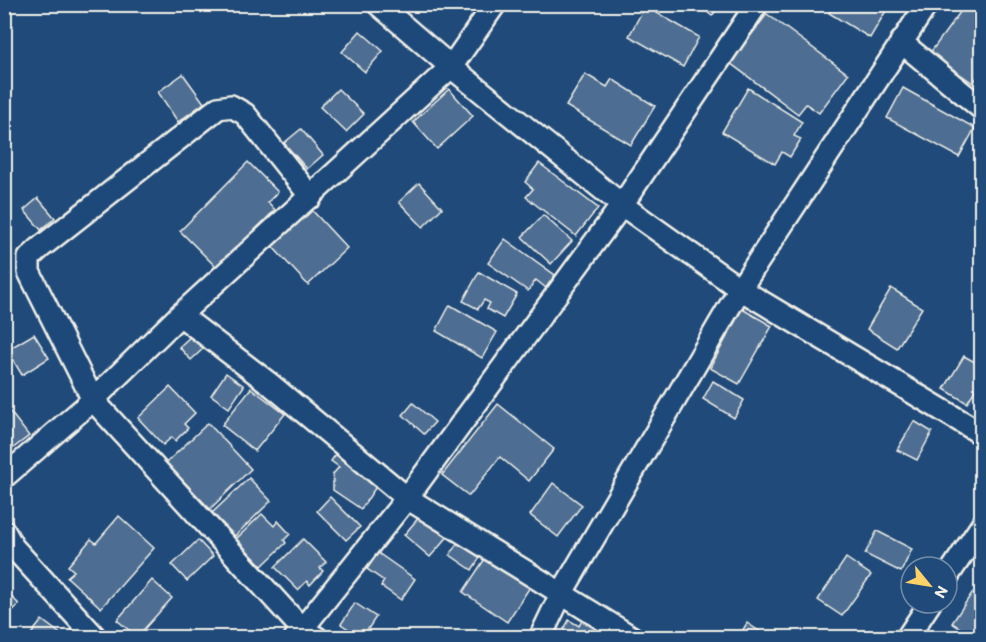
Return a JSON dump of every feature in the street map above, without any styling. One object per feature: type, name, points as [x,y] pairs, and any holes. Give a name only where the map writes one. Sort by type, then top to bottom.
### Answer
[{"type":"street","points":[[378,4],[451,67],[622,205],[740,289],[981,434]]},
{"type":"street","points":[[4,477],[93,400],[180,315],[451,67],[495,4]]},
{"type":"street","points":[[310,197],[244,114],[231,106],[218,108],[29,258],[29,272],[93,400],[305,635],[622,205],[757,4]]},
{"type":"street","points":[[540,638],[561,594],[740,289],[927,4]]},
{"type":"street","points":[[901,42],[981,109]]},
{"type":"street","points":[[180,315],[270,384],[407,498],[633,638]]},
{"type":"street","points":[[959,559],[981,525]]},
{"type":"street","points":[[4,531],[13,546],[96,638]]},
{"type":"street","points":[[907,638],[922,615]]},
{"type":"building","points":[[697,4],[721,4],[712,16]]},
{"type":"building","points":[[834,4],[890,4],[870,38],[829,13]]},
{"type":"building","points":[[966,4],[974,4],[982,10],[982,71],[973,83],[930,53]]},
{"type":"building","points":[[645,6],[699,37],[683,67],[629,36]]},
{"type":"building","points":[[767,14],[848,74],[819,113],[806,104],[798,114],[730,63]]},
{"type":"building","points":[[360,31],[383,51],[365,72],[342,52]]},
{"type":"building","points":[[183,74],[204,103],[178,122],[158,92]]},
{"type":"building","points":[[585,74],[607,87],[612,79],[655,106],[631,145],[566,106]]},
{"type":"building","points":[[748,88],[802,122],[794,136],[801,139],[790,157],[782,152],[775,164],[722,132]]},
{"type":"building","points":[[903,88],[975,128],[959,157],[887,118]]},
{"type":"building","points":[[338,89],[364,114],[346,132],[320,107]]},
{"type":"building","points":[[449,89],[473,116],[437,149],[413,122]]},
{"type":"building","points":[[301,129],[323,155],[307,169],[284,143]]},
{"type":"building","points":[[248,162],[278,192],[268,202],[275,210],[217,268],[180,231]]},
{"type":"building","points":[[539,163],[598,208],[576,236],[526,197],[533,189],[525,182]]},
{"type":"building","points":[[419,183],[442,208],[423,227],[399,202]]},
{"type":"building","points":[[38,198],[55,218],[41,230],[24,210]]},
{"type":"building","points":[[310,208],[347,248],[308,285],[271,245]]},
{"type":"building","points":[[543,215],[572,241],[551,264],[522,237]]},
{"type":"building","points":[[505,239],[555,275],[546,288],[536,280],[528,291],[488,263]]},
{"type":"building","points":[[479,272],[517,294],[503,318],[487,309],[490,303],[484,300],[478,309],[463,301]]},
{"type":"building","points":[[891,288],[922,308],[897,348],[867,329]]},
{"type":"building","points":[[450,305],[497,332],[482,358],[436,331]]},
{"type":"building","points":[[742,309],[772,326],[739,384],[710,368]]},
{"type":"building","points":[[34,334],[49,358],[22,375],[7,350]]},
{"type":"building","points":[[193,334],[205,347],[191,360],[179,347]]},
{"type":"building","points":[[964,356],[982,366],[982,379],[967,403],[944,389]]},
{"type":"building","points":[[226,373],[244,386],[229,408],[211,395]]},
{"type":"building","points":[[713,381],[744,400],[734,418],[703,399]]},
{"type":"building","points":[[170,387],[195,413],[184,424],[188,428],[175,441],[172,437],[163,445],[138,418]]},
{"type":"building","points":[[251,388],[285,414],[255,451],[222,425]]},
{"type":"building","points":[[413,403],[435,422],[424,434],[403,415]]},
{"type":"building","points":[[4,404],[29,436],[4,455]]},
{"type":"building","points":[[498,404],[554,449],[529,481],[500,457],[469,496],[442,475]]},
{"type":"building","points":[[914,421],[932,432],[917,460],[897,450]]},
{"type":"building","points":[[208,423],[251,469],[210,509],[166,463]]},
{"type":"building","points":[[338,451],[380,481],[361,509],[333,490],[333,474],[339,467],[331,461]]},
{"type":"building","points":[[249,478],[271,501],[235,536],[212,513]]},
{"type":"building","points":[[553,483],[582,505],[558,537],[530,515]]},
{"type":"building","points":[[330,497],[360,527],[346,540],[317,511]]},
{"type":"building","points":[[425,510],[452,532],[430,557],[404,535]]},
{"type":"building","points":[[262,514],[274,526],[278,521],[290,534],[284,540],[286,543],[262,566],[236,539]]},
{"type":"building","points":[[119,516],[154,548],[101,608],[67,577],[74,571],[68,566],[91,539],[96,543]]},
{"type":"building","points":[[467,528],[490,542],[472,570],[450,555]]},
{"type":"building","points":[[877,531],[912,549],[909,555],[899,555],[899,571],[865,554]]},
{"type":"building","points":[[303,539],[326,562],[320,568],[323,571],[310,585],[307,581],[298,590],[275,567]]},
{"type":"building","points":[[198,540],[213,556],[187,581],[172,565]]},
{"type":"building","points":[[490,551],[534,581],[507,622],[463,592]]},
{"type":"building","points":[[378,553],[415,579],[401,600],[381,586],[384,581],[367,569]]},
{"type":"building","points":[[846,558],[871,575],[842,616],[818,600]]},
{"type":"building","points":[[152,580],[172,598],[137,637],[117,620]]},
{"type":"building","points":[[4,590],[19,604],[4,620]]},
{"type":"building","points":[[972,593],[982,600],[982,638],[975,638],[952,623]]},
{"type":"building","points":[[355,603],[376,617],[362,638],[341,624]]},
{"type":"building","points":[[588,610],[622,638],[577,638],[564,629],[569,620],[579,626]]},
{"type":"building","points":[[42,620],[63,636],[62,638],[28,638]]},
{"type":"building","points":[[747,623],[762,633],[759,638],[738,638]]}]
